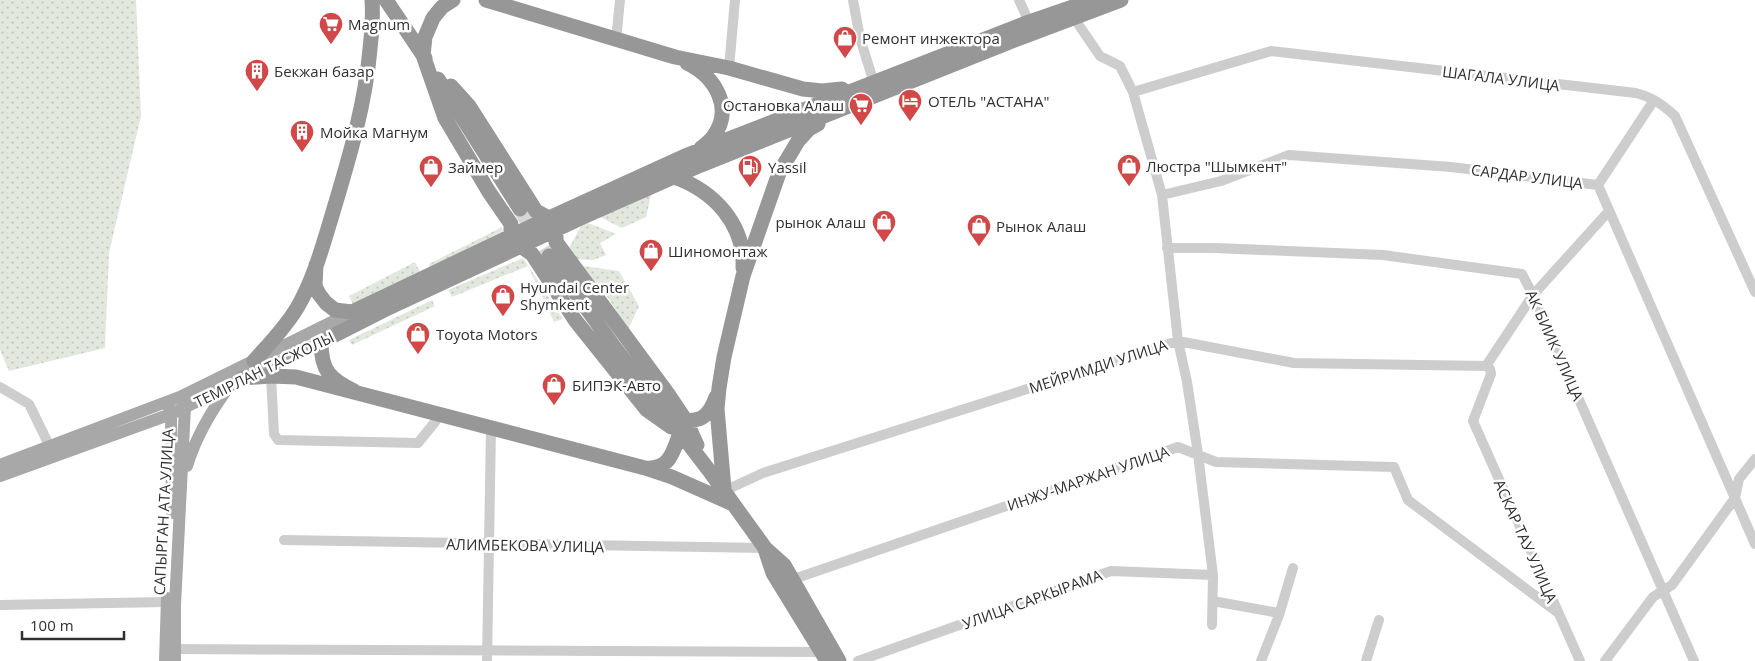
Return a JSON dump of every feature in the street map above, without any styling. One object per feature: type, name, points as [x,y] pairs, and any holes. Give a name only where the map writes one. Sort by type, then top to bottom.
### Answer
[{"type":"highway","points":[[254,362],[287,325],[298,307],[316,265],[356,137],[368,70],[373,11],[372,0]]},
{"type":"highway","points":[[386,0],[520,209]]},
{"type":"highway","points":[[453,0],[442,7],[433,18],[426,37],[423,55],[445,118],[511,230]]},
{"type":"highway","points":[[476,0],[500,3],[675,57],[729,68],[803,89],[822,91],[869,85]]},
{"type":"highway","points":[[549,225],[699,151],[1029,22],[1093,0]]},
{"type":"highway","points":[[549,225],[584,216],[674,177],[857,103],[1069,9],[1121,0]]},
{"type":"highway","points":[[371,36],[384,22],[396,22],[405,28]]},
{"type":"highway","points":[[423,55],[469,106],[549,225],[668,394],[679,425],[668,461],[654,469],[645,468]]},
{"type":"highway","points":[[675,57],[700,69],[713,82],[719,95],[722,109],[720,123],[713,137],[699,151]]},
{"type":"highway","points":[[724,490],[717,409],[724,356],[743,276],[779,174],[794,146],[809,129],[857,103]]},
{"type":"highway","points":[[674,177],[700,188],[722,208],[733,224],[741,241],[744,257],[743,276]]},
{"type":"highway","name":"ТЕМІРЛАН ТАСЖОЛЫ","points":[[352,312],[511,230],[549,225]]},
{"type":"highway","name":"ТЕМІРЛАН ТАСЖОЛЫ","points":[[321,342],[384,310],[527,251],[549,225]]},
{"type":"highway","points":[[527,251],[575,320],[647,410],[679,425],[700,419],[712,407],[719,388]]},
{"type":"highway","points":[[549,256],[614,348],[679,425],[765,548],[773,573],[787,582],[839,661]]},
{"type":"highway","points":[[316,265],[315,286],[319,294],[335,310],[352,312]]},
{"type":"highway","points":[[321,342],[322,363],[329,375],[339,384],[354,391]]},
{"type":"highway","points":[[237,381],[271,376],[296,378],[354,391],[645,468],[680,480],[733,504]]},
{"type":"highway","points":[[787,582],[824,657]]},
{"type":"main road","name":"ТЕМІРЛАН ТАСЖОЛЫ","points":[[0,476],[171,414],[184,401],[254,362],[352,312]]},
{"type":"main road","name":"ТЕМІРЛАН ТАСЖОЛЫ","points":[[0,465],[167,401],[184,401],[237,381],[321,342]]},
{"type":"main road","points":[[182,483],[192,451],[202,430],[237,381]]},
{"type":"main road","name":"САПЫРГАН АТА УЛИЦА","points":[[167,401],[171,414],[173,504],[166,602],[170,655]]},
{"type":"main road","name":"САПЫРГАН АТА УЛИЦА","points":[[170,655],[175,605],[182,483],[184,401]]},
{"type":"street","points":[[616,40],[620,0]]},
{"type":"street","points":[[729,68],[735,0]]},
{"type":"street","points":[[853,0],[869,85]]},
{"type":"street","points":[[1019,0],[1029,22]]},
{"type":"street","points":[[1069,9],[1100,56],[1120,66],[1133,92],[1162,195],[1178,340],[1187,382],[1198,454],[1213,575],[1212,625]]},
{"type":"street","name":"ШАГАЛА УЛИЦА","points":[[1133,92],[1271,51],[1636,93],[1647,96],[1664,106],[1675,116],[1755,292]]},
{"type":"street","points":[[1598,185],[1654,100]]},
{"type":"street","name":"САРДАР УЛИЦА","points":[[1162,195],[1221,181],[1289,155],[1451,168],[1598,185],[1755,544]]},
{"type":"street","points":[[1486,366],[1534,295],[1609,211]]},
{"type":"street","name":"АК БИИК УЛИЦА","points":[[1167,248],[1215,248],[1383,255],[1522,274],[1534,295],[1694,661]]},
{"type":"street","name":"МЕЙРИМДИ УЛИЦА","points":[[724,490],[763,473],[1178,340],[1294,362],[1486,366]]},
{"type":"street","name":"АСКАР ТАУ УЛИЦА","points":[[1486,366],[1491,374],[1473,420],[1580,661]]},
{"type":"street","points":[[271,376],[274,434],[278,440],[418,443],[439,414]]},
{"type":"street","points":[[0,386],[29,404],[50,447]]},
{"type":"street","points":[[487,656],[492,428]]},
{"type":"street","name":"ИНЖУ-МАРЖАН УЛИЦА","points":[[787,582],[1178,447],[1216,462],[1394,467],[1408,500],[1557,612]]},
{"type":"street","points":[[1605,661],[1653,597],[1672,585],[1735,498],[1739,479],[1755,460]]},
{"type":"street","name":"АЛИМБЕКОВА УЛИЦА","points":[[284,540],[490,545],[765,548]]},
{"type":"street","points":[[1260,661],[1279,613],[1293,568]]},
{"type":"street","name":"УЛИЦА САРКЫРАМА","points":[[858,661],[1111,571],[1213,575]]},
{"type":"street","points":[[1213,601],[1279,613]]},
{"type":"street","points":[[0,605],[166,602]]},
{"type":"street","points":[[1366,661],[1379,620]]},
{"type":"street","points":[[170,655],[824,657]]},
{"type":"shaded area","points":[[0,0],[136,0],[141,116],[109,253],[105,348],[9,371],[0,350]]},
{"type":"shaded area","points":[[652,191],[646,217],[622,228],[600,217]]},
{"type":"shaded area","points":[[588,223],[616,234],[600,243],[606,255],[593,260],[570,259],[568,250],[581,226]]},
{"type":"shaded area","points":[[502,227],[503,231],[430,268],[429,264]]},
{"type":"shaded area","points":[[523,258],[563,319],[554,322],[528,266],[452,297],[448,290]]},
{"type":"shaded area","points":[[415,262],[420,272],[354,306],[349,296]]},
{"type":"shaded area","points":[[576,265],[619,271],[639,306],[625,336],[617,312],[603,290],[593,287]]},
{"type":"shaded area","points":[[432,300],[435,306],[352,345],[349,340]]},
{"type":"tunnel","points":[[520,209],[549,256]]},
{"type":"place","name":"Magnum","points":[[331,45]]},
{"type":"place","name":"Ремонт инжектора","points":[[845,59]]},
{"type":"place","name":"Бекжан базар","points":[[257,92]]},
{"type":"place","name":"ОТЕЛЬ \"АСТАНА\"","points":[[910,122]]},
{"type":"place","name":"Остановка Алаш","points":[[861,126]]},
{"type":"place","name":"Мойка Магнум","points":[[302,153]]},
{"type":"place","name":"Люстра \"Шымкент\"","points":[[1129,187]]},
{"type":"place","name":"Займер","points":[[431,188]]},
{"type":"place","name":"Yassil","points":[[750,188]]},
{"type":"place","name":"рынок Алаш","points":[[884,243]]},
{"type":"place","name":"Рынок Алаш","points":[[979,247]]},
{"type":"place","name":"Шиномонтаж","points":[[651,272]]},
{"type":"place","name":"Hyundai Center Shymkent","points":[[503,317]]},
{"type":"place","name":"Toyota Motors","points":[[418,355]]},
{"type":"place","name":"БИПЭК-Авто","points":[[554,406]]}]
